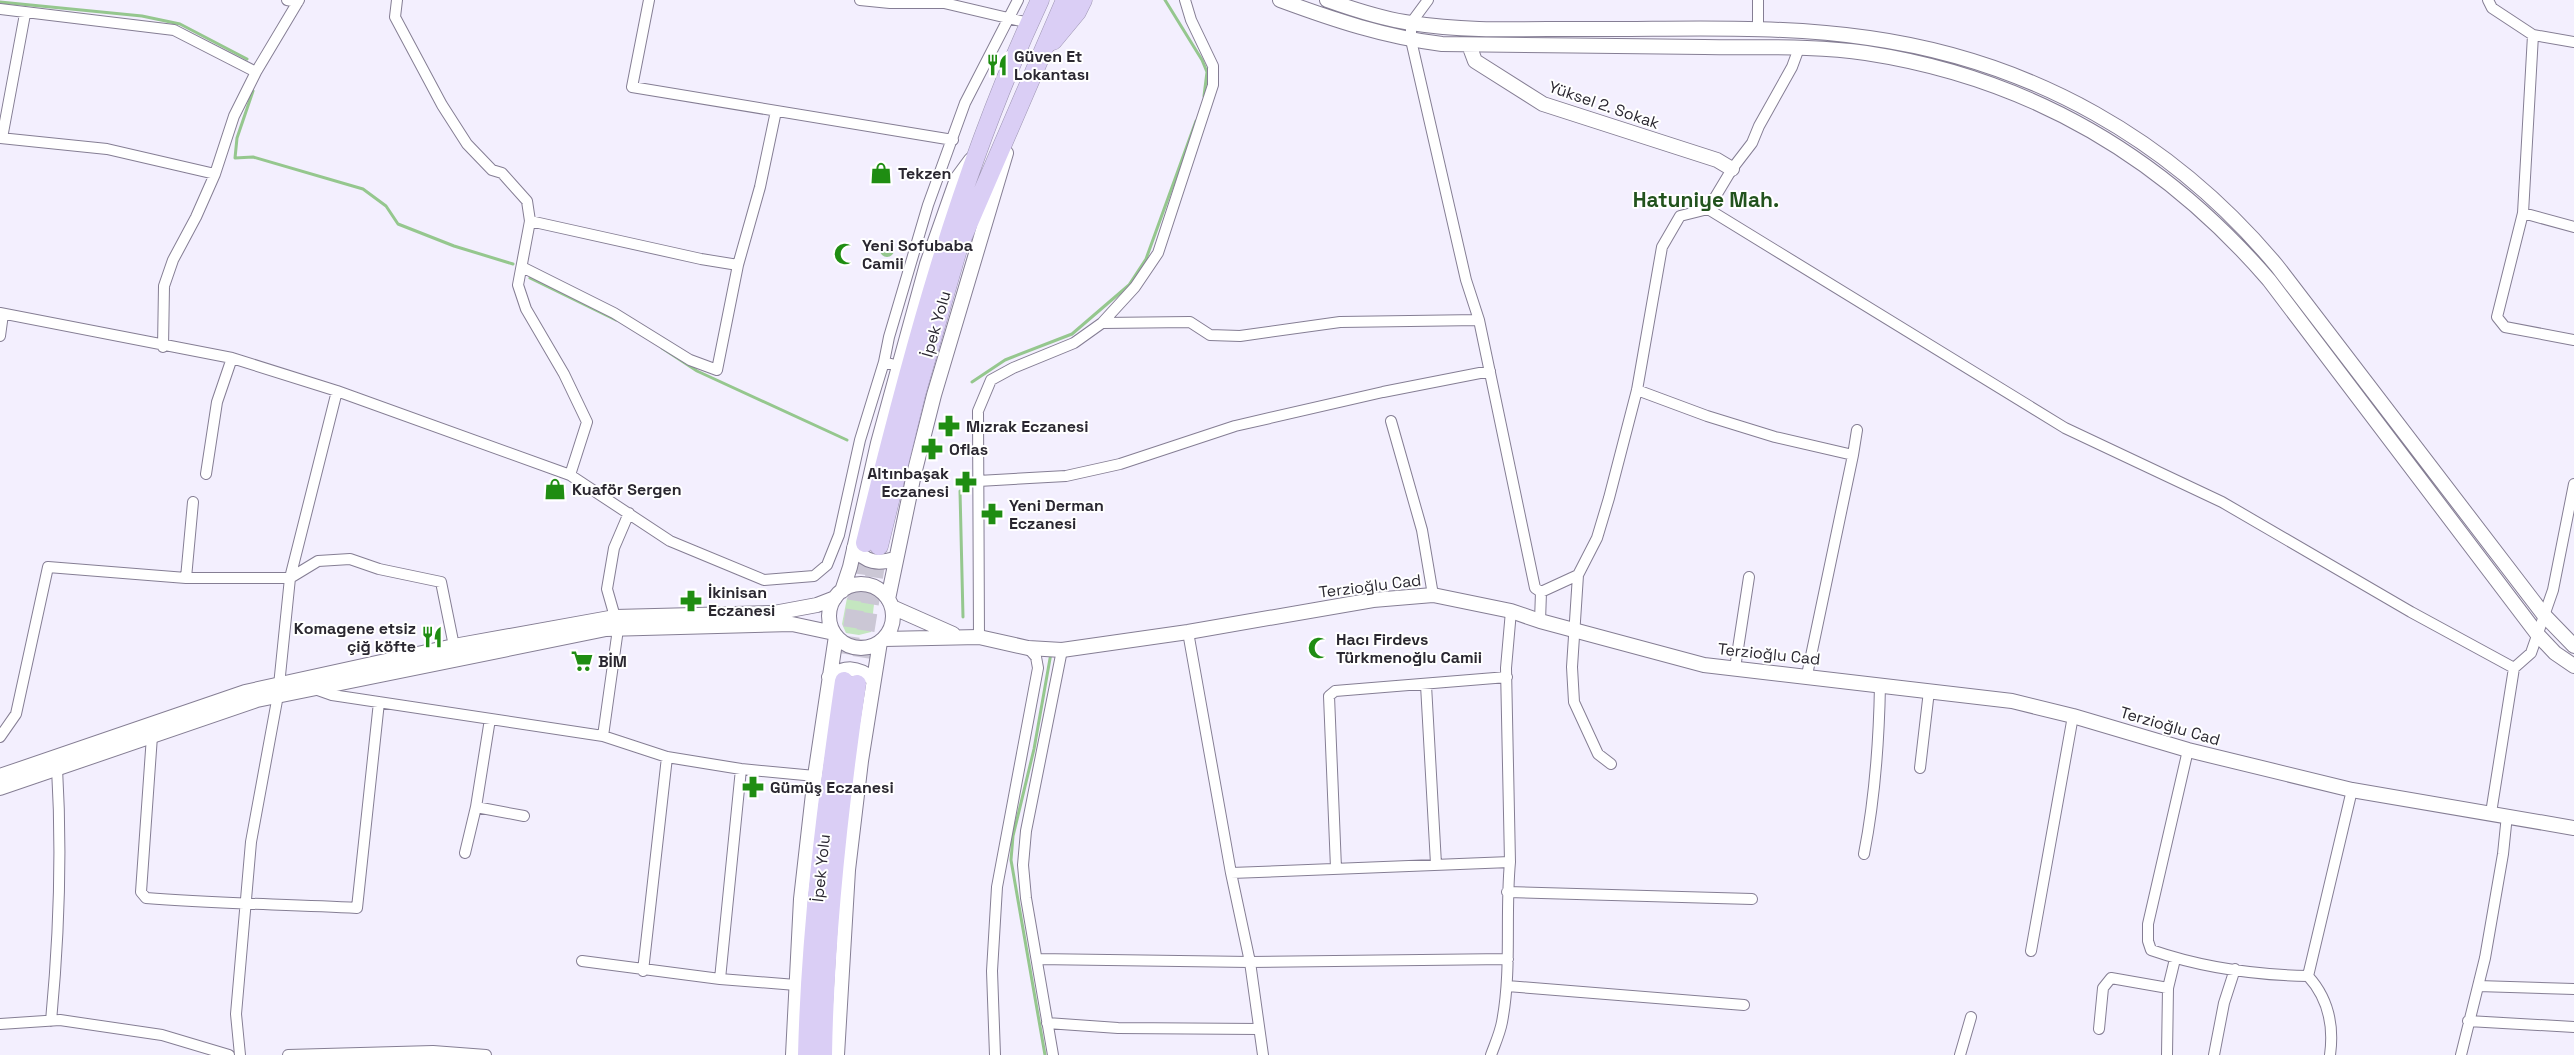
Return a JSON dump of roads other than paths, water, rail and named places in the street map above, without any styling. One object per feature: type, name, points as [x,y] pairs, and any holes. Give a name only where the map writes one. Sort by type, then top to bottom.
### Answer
[{"type":"highway","name":"İpek Yolu","points":[[866,546],[899,404],[942,256],[1011,65],[1040,0]]},
{"type":"highway","name":"İpek Yolu","points":[[866,546],[916,395],[959,246],[1020,105],[1039,56],[1065,0]]},
{"type":"highway","points":[[1039,56],[1077,12],[1083,0]]},
{"type":"highway","name":"İpek Yolu","points":[[807,1055],[816,907],[830,777],[851,680]]},
{"type":"highway","name":"İpek Yolu","points":[[822,1055],[829,920],[851,680]]},
{"type":"street","points":[[164,347],[164,286],[173,260],[196,217],[215,174],[234,116],[256,72],[298,1],[287,0]]},
{"type":"street","points":[[397,0],[395,16],[442,105],[467,144],[492,170],[502,173],[527,201],[530,221],[518,284],[526,310],[564,374],[587,422],[570,474]]},
{"type":"street","points":[[650,0],[632,87],[953,140]]},
{"type":"street","points":[[860,0],[890,3],[944,3],[1011,17],[1029,23]]},
{"type":"street","points":[[837,1055],[848,870],[851,680],[829,615],[838,594],[866,546],[891,364],[889,337],[928,205],[965,103],[1011,17],[1018,0]]},
{"type":"street","points":[[979,637],[978,411],[991,380],[1012,368],[1074,342],[1102,323],[1135,287],[1158,253],[1213,86],[1213,66],[1191,20],[1184,0]]},
{"type":"street","points":[[1280,0],[1353,26],[1411,40],[1442,44],[1799,48],[1864,53],[1907,60],[1993,84],[2075,121],[2111,142],[2181,191],[2215,222],[2270,280],[2538,636],[2555,653],[2574,666]]},
{"type":"street","points":[[1327,0],[1360,12],[1411,23],[1468,28],[1758,30],[1870,38],[1956,56],[2032,82],[2070,99],[2120,126],[2158,152],[2226,210],[2277,266],[2544,614],[2574,646]]},
{"type":"street","points":[[1428,0],[1411,23],[1411,40],[1466,280],[1479,320],[1535,588],[1541,592]]},
{"type":"street","points":[[1758,0],[1758,30]]},
{"type":"street","points":[[2488,0],[2492,8],[2534,35],[2574,42]]},
{"type":"street","points":[[0,9],[26,14],[174,30],[256,72]]},
{"type":"street","points":[[26,14],[1,138],[107,150],[215,174]]},
{"type":"street","points":[[2534,35],[2524,213],[2497,317],[2504,327],[2574,340]]},
{"type":"street","name":"Yüksel 2. Sokak","points":[[1469,45],[1475,61],[1543,104],[1717,160],[1732,169]]},
{"type":"street","points":[[1611,764],[1598,754],[1574,702],[1572,667],[1578,575],[1597,538],[1637,390],[1662,247],[1680,216],[1708,209],[1732,169],[1752,143],[1759,126],[1792,66],[1799,48]]},
{"type":"street","points":[[793,1055],[800,899],[815,776],[851,680],[892,624],[890,603],[896,559],[934,395],[1020,105]]},
{"type":"street","points":[[522,268],[614,313],[690,360],[717,370],[738,264],[760,187],[776,111]]},
{"type":"street","points":[[0,336],[2,313],[164,347],[232,358],[337,391],[570,474],[670,541],[764,580],[814,576],[827,566],[839,535],[860,440],[891,364],[957,179],[982,145]]},
{"type":"street","points":[[1708,209],[2065,428],[2222,502],[2411,612],[2514,668]]},
{"type":"street","points":[[2524,213],[2574,228]]},
{"type":"street","points":[[530,221],[701,259],[738,264]]},
{"type":"street","points":[[1102,323],[1190,322],[1210,335],[1240,336],[1340,322],[1479,320]]},
{"type":"street","points":[[206,474],[217,402],[232,358]]},
{"type":"street","points":[[978,482],[1066,476],[1120,464],[1234,426],[1383,392],[1490,371]]},
{"type":"street","points":[[1637,390],[1707,416],[1775,437],[1853,454]]},
{"type":"street","points":[[240,1055],[236,1014],[251,842],[278,689],[290,578],[337,391]]},
{"type":"street","points":[[1391,421],[1422,530],[1433,595]]},
{"type":"street","points":[[1807,675],[1857,430]]},
{"type":"street","points":[[2491,813],[2514,668],[2531,653],[2553,590],[2574,484]]},
{"type":"street","points":[[186,578],[193,502]]},
{"type":"street","points":[[602,736],[617,623],[607,589],[614,548],[629,513]]},
{"type":"street","points":[[866,546],[859,555],[871,562],[896,559]]},
{"type":"street","points":[[0,737],[16,714],[48,568],[186,578],[290,578],[318,561],[350,559],[379,569],[440,582],[454,646]]},
{"type":"street","points":[[1541,592],[1578,575]]},
{"type":"street","points":[[1735,668],[1749,577]]},
{"type":"street","points":[[0,788],[152,736],[278,689],[454,646],[617,623],[774,613],[817,605],[862,584],[872,586],[890,603]]},
{"type":"street","points":[[1540,621],[1541,592]]},
{"type":"street","name":"Terzioğlu Cad","points":[[882,640],[959,636],[979,637],[1028,648],[1062,650],[1188,632],[1373,600],[1433,595],[1511,611],[1540,621],[1704,665],[1807,675],[2012,701],[2074,716],[2188,750],[2352,790],[2507,815],[2574,828]]},
{"type":"street","name":"Terzioğlu Cad","points":[[890,603],[938,629],[959,636]]},
{"type":"street","points":[[1491,1055],[1502,1024],[1507,986],[1507,892],[1510,862],[1507,677],[1511,611]]},
{"type":"street","points":[[0,776],[244,692],[310,688],[617,623],[792,624],[835,634],[852,647],[872,646],[882,640]]},
{"type":"street","points":[[1188,632],[1231,872],[1250,962],[1263,1055]]},
{"type":"street","points":[[995,1055],[992,971],[997,887],[1038,668],[1036,657],[1028,648]]},
{"type":"street","points":[[1053,1055],[1026,898],[1023,865],[1026,831],[1062,650]]},
{"type":"street","points":[[1336,868],[1329,696],[1335,691],[1507,677]]},
{"type":"street","points":[[1426,685],[1436,864]]},
{"type":"street","points":[[1864,854],[1874,802],[1880,685]]},
{"type":"street","points":[[310,688],[332,695],[602,736],[667,757],[740,769],[815,776]]},
{"type":"street","points":[[1920,768],[1929,691]]},
{"type":"street","points":[[152,736],[141,892],[146,898],[199,903],[358,908],[379,702]]},
{"type":"street","points":[[2031,951],[2074,716]]},
{"type":"street","points":[[465,853],[476,808],[490,719]]},
{"type":"street","points":[[2188,750],[2148,924],[2148,940],[2151,950],[2175,958],[2267,975],[2308,976],[2320,989],[2327,1004],[2332,1043],[2330,1055]]},
{"type":"street","points":[[643,971],[667,757]]},
{"type":"street","points":[[51,1020],[57,952],[59,806],[57,768]]},
{"type":"street","points":[[720,980],[740,769]]},
{"type":"street","points":[[2308,976],[2352,790]]},
{"type":"street","points":[[476,808],[524,816]]},
{"type":"street","points":[[2461,1055],[2485,958],[2503,854],[2507,815]]},
{"type":"street","points":[[1231,872],[1510,862]]},
{"type":"street","points":[[1507,892],[1752,899]]},
{"type":"street","points":[[2167,1055],[2168,988],[2175,958]]},
{"type":"street","points":[[1037,959],[1250,962],[1508,959]]},
{"type":"street","points":[[582,961],[643,971],[720,980],[796,985]]},
{"type":"street","points":[[2214,1055],[2224,1002],[2235,968]]},
{"type":"street","points":[[2099,1028],[2103,988],[2111,978],[2168,988]]},
{"type":"street","points":[[1507,986],[1744,1005]]},
{"type":"street","points":[[2478,986],[2574,989]]},
{"type":"street","points":[[1960,1055],[1971,1018]]},
{"type":"street","points":[[0,1024],[51,1020],[162,1036],[229,1055]]},
{"type":"street","points":[[2468,1021],[2574,1027]]},
{"type":"street","points":[[1047,1023],[1118,1028],[1259,1029]]},
{"type":"street","points":[[288,1055],[433,1051],[486,1055]]},
{"type":"waterway","points":[[1165,0],[1202,60],[1207,72],[1204,96]]},
{"type":"waterway","points":[[0,2],[142,16],[180,24],[247,59]]},
{"type":"waterway","points":[[253,91],[237,138],[235,158],[253,157],[363,189],[386,206],[398,224],[454,246],[513,264]]},
{"type":"waterway","points":[[972,382],[1005,360],[1072,334],[1129,285],[1146,259],[1196,121]]},
{"type":"waterway","points":[[530,278],[616,320]]},
{"type":"waterway","points":[[662,348],[697,371],[847,440]]},
{"type":"waterway","points":[[960,491],[963,617]]},
{"type":"waterway","points":[[1045,1055],[1011,860],[1013,836],[1034,749],[1051,653]]},
{"type":"tunnel","points":[[844,681],[865,543]]},
{"type":"tunnel","points":[[857,684],[879,546]]},
{"type":"place","name":"Güven Et Lokantası","points":[[997,65]]},
{"type":"place","name":"Tekzen","points":[[881,173]]},
{"type":"place","name":"Yeni Sofubaba Camii","points":[[845,254]]},
{"type":"place","name":"Mızrak Eczanesi","points":[[949,426]]},
{"type":"place","name":"Oflas","points":[[932,449]]},
{"type":"place","name":"Altınbaşak Eczanesi","points":[[966,482]]},
{"type":"place","name":"Kuaför Sergen","points":[[555,489]]},
{"type":"place","name":"Yeni Derman Eczanesi","points":[[992,514]]},
{"type":"place","name":"İkinisan Eczanesi","points":[[691,601]]},
{"type":"place","name":"Komagene etsiz çiğ köfte","points":[[432,637]]},
{"type":"place","name":"Hacı Firdevs Türkmenoğlu Camii","points":[[1319,648]]},
{"type":"place","name":"BİM","points":[[582,661]]},
{"type":"place","name":"Gümüş Eczanesi","points":[[753,787]]},
{"type":"district","name":"Hatuniye Mah.","points":[[1706,199]]}]
